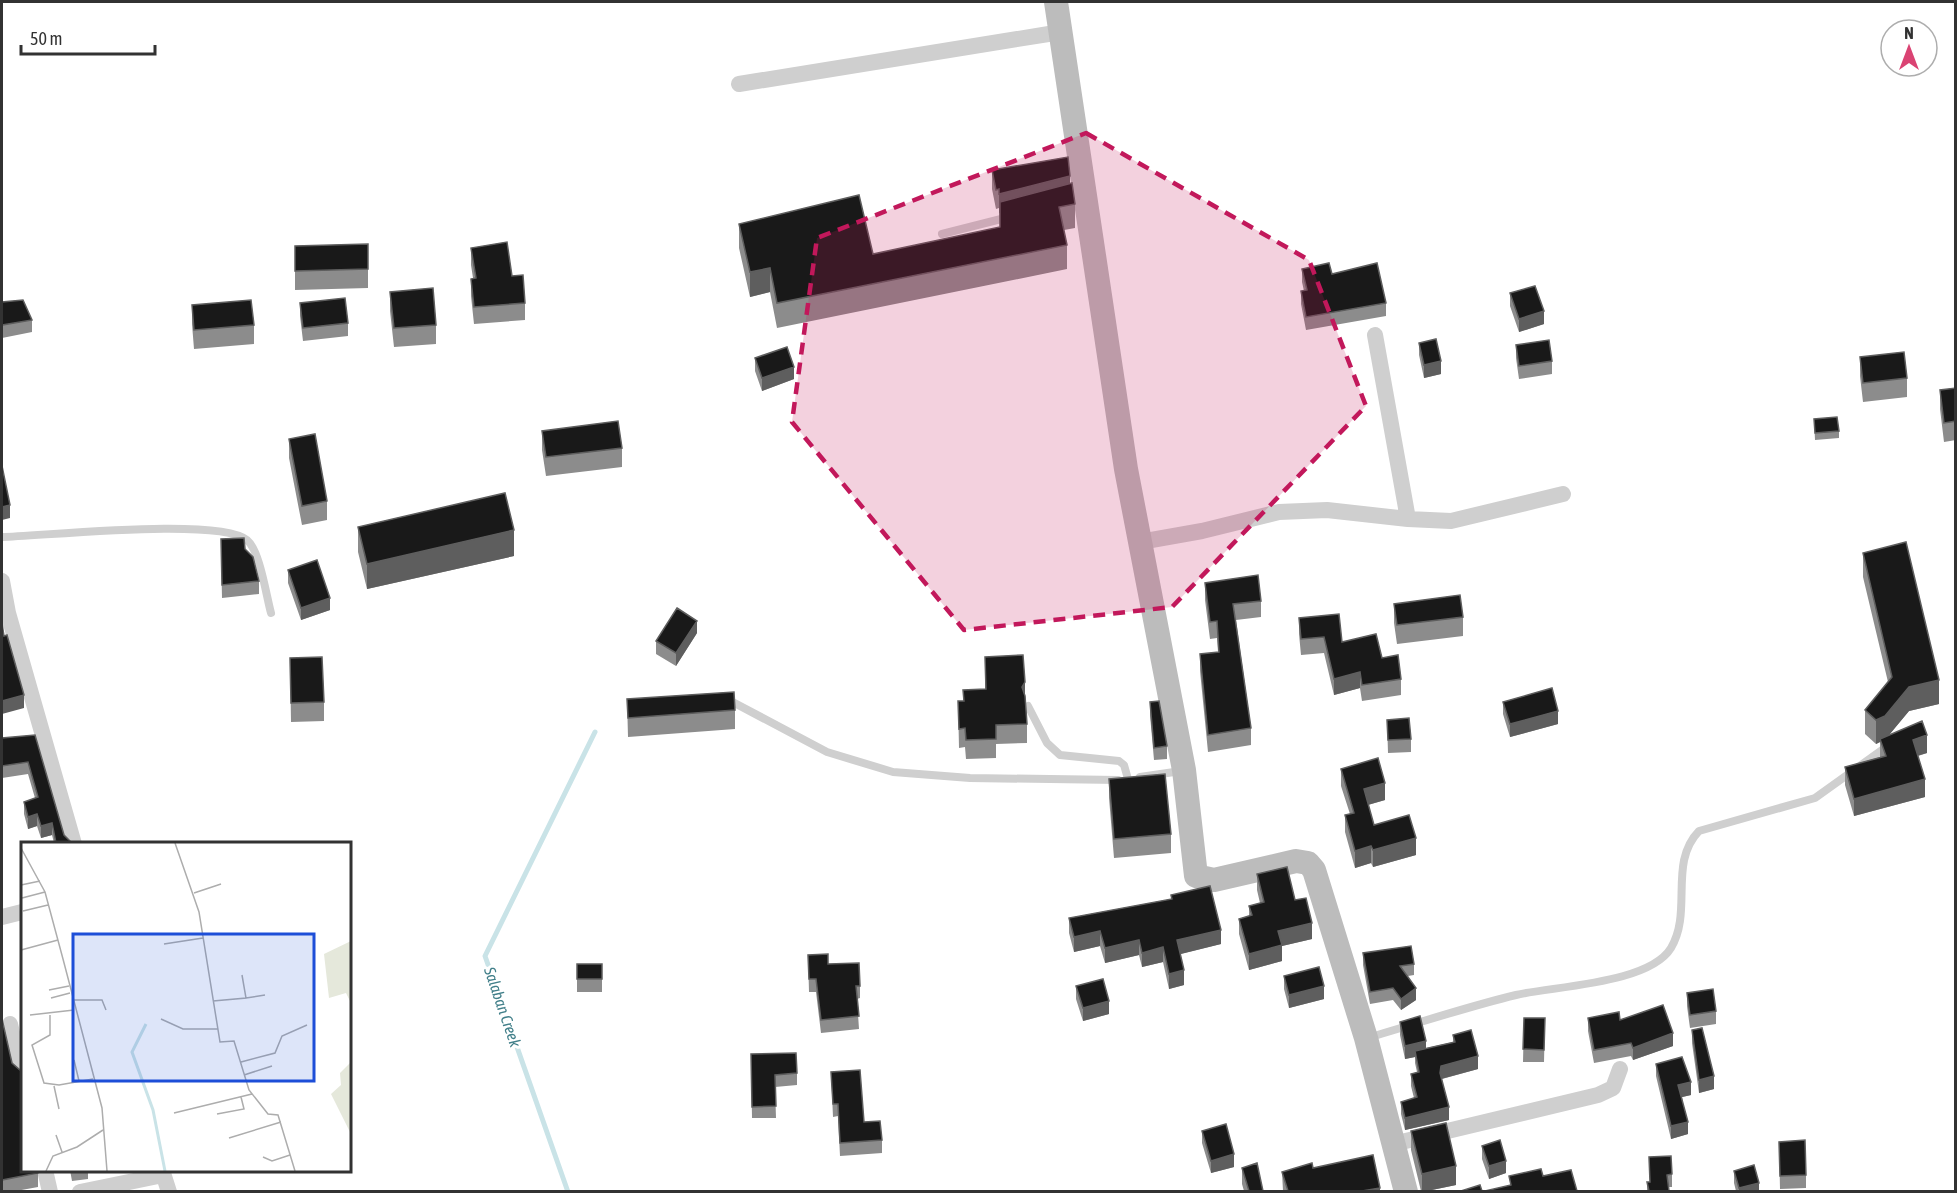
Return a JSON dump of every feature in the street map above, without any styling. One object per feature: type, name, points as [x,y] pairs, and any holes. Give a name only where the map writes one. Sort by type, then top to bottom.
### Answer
[{"type":"street","points":[[1056,2],[1080,199],[1126,469],[1184,770],[1195,870],[1198,878],[1214,880],[1296,861],[1308,863],[1314,870],[1366,1038],[1406,1191]]},
{"type":"street","points":[[739,84],[1061,32]]},
{"type":"street","points":[[1375,335],[1408,519]]},
{"type":"street","points":[[1140,542],[1202,531],[1279,512],[1327,510],[1408,519],[1451,520],[1563,494]]},
{"type":"street","points":[[2,581],[5,614],[74,842]]},
{"type":"street","points":[[2,917],[21,912]]},
{"type":"street","points":[[10,1024],[21,1071]]},
{"type":"street","points":[[1393,1144],[1598,1095],[1613,1088],[1620,1069]]},
{"type":"street","points":[[45,1172],[50,1191]]},
{"type":"street","points":[[80,1191],[162,1173],[169,1191]]},
{"type":"lane","points":[[942,234],[1020,214]]},
{"type":"lane","points":[[2,537],[170,528],[210,530],[236,536],[246,539],[254,549],[270,613]]},
{"type":"lane","points":[[717,693],[755,716],[827,752],[892,772],[970,778],[1115,781],[1184,770]]},
{"type":"lane","points":[[1028,706],[1047,743],[1060,755],[1119,761],[1124,765],[1128,779]]},
{"type":"lane","points":[[1366,1038],[1519,994],[1605,980],[1642,969],[1670,949],[1678,932],[1682,865],[1688,842],[1699,831],[1815,798],[1880,749],[1895,742]]},
{"type":"highlighted area","points":[[1086,133],[1309,260],[1366,406],[1172,607],[964,630],[792,422],[817,238]]},
{"type":"building","points":[[1068,157],[1070,176],[999,194],[999,189],[996,190],[992,170]]},
{"type":"building","points":[[1072,183],[1075,204],[1059,207],[1067,245],[777,303],[770,268],[750,272],[739,224],[859,195],[873,254],[1000,227],[1000,202]]},
{"type":"building","points":[[507,242],[512,276],[523,275],[525,303],[474,307],[471,279],[476,278],[471,248]]},
{"type":"building","points":[[368,244],[368,269],[295,271],[295,246]]},
{"type":"building","points":[[1329,263],[1332,274],[1377,263],[1386,303],[1306,317],[1301,291],[1307,290],[1302,269]]},
{"type":"building","points":[[1535,286],[1544,311],[1519,319],[1510,293]]},
{"type":"building","points":[[433,288],[436,325],[394,328],[390,292]]},
{"type":"building","points":[[345,298],[348,323],[303,328],[300,303]]},
{"type":"building","points":[[23,300],[32,320],[2,325],[2,302]]},
{"type":"building","points":[[251,300],[254,325],[194,330],[192,305]]},
{"type":"building","points":[[1436,339],[1441,361],[1424,365],[1419,343]]},
{"type":"building","points":[[1549,340],[1552,361],[1519,366],[1516,345]]},
{"type":"building","points":[[787,347],[794,367],[762,378],[755,358]]},
{"type":"building","points":[[1904,352],[1907,378],[1863,383],[1860,357]]},
{"type":"building","points":[[1956,388],[1956,421],[1944,423],[1940,390]]},
{"type":"building","points":[[1837,417],[1839,431],[1815,433],[1814,419]]},
{"type":"building","points":[[618,421],[622,448],[546,457],[542,431]]},
{"type":"building","points":[[315,434],[327,501],[302,506],[289,439]]},
{"type":"building","points":[[2,466],[10,505],[2,507]]},
{"type":"building","points":[[505,493],[514,530],[367,564],[358,527]]},
{"type":"building","points":[[244,538],[245,549],[253,557],[259,581],[222,585],[221,539]]},
{"type":"building","points":[[1906,542],[1939,680],[1909,687],[1885,716],[1876,720],[1865,710],[1892,677],[1863,553]]},
{"type":"building","points":[[317,560],[330,598],[301,608],[288,570]]},
{"type":"building","points":[[1258,575],[1261,601],[1233,604],[1251,728],[1208,735],[1200,654],[1219,652],[1217,621],[1210,622],[1205,583]]},
{"type":"building","points":[[1460,595],[1463,617],[1397,625],[1394,604]]},
{"type":"building","points":[[677,608],[697,621],[676,653],[656,641]]},
{"type":"building","points":[[1339,614],[1342,642],[1376,634],[1382,658],[1398,655],[1401,679],[1362,685],[1360,672],[1334,679],[1324,637],[1301,639],[1299,618]]},
{"type":"building","points":[[2,623],[4,636],[7,635],[24,695],[2,701]]},
{"type":"building","points":[[1023,655],[1025,682],[1022,687],[1027,724],[996,725],[996,739],[966,740],[965,728],[959,729],[958,701],[964,701],[963,690],[986,689],[985,657]]},
{"type":"building","points":[[322,657],[324,702],[291,703],[290,658]]},
{"type":"building","points":[[1552,688],[1558,711],[1510,724],[1503,702]]},
{"type":"building","points":[[734,692],[735,710],[628,718],[627,699]]},
{"type":"building","points":[[1159,701],[1167,746],[1154,748],[1150,702]]},
{"type":"building","points":[[1409,718],[1411,739],[1388,740],[1387,720]]},
{"type":"building","points":[[1922,721],[1927,735],[1913,740],[1925,779],[1854,799],[1845,767],[1886,756],[1880,739]]},
{"type":"building","points":[[35,735],[64,835],[70,842],[56,842],[52,823],[41,826],[37,814],[28,817],[24,802],[38,797],[28,762],[2,766],[2,738]]},
{"type":"building","points":[[1378,758],[1385,783],[1364,789],[1374,825],[1409,815],[1416,838],[1373,850],[1371,846],[1355,851],[1345,815],[1354,813],[1341,769]]},
{"type":"building","points":[[1165,774],[1171,834],[1114,839],[1109,779]]},
{"type":"building","points":[[1287,867],[1295,900],[1306,898],[1312,923],[1278,931],[1282,945],[1249,954],[1239,919],[1252,915],[1249,906],[1264,902],[1257,874]]},
{"type":"building","points":[[1210,886],[1221,930],[1177,940],[1184,970],[1169,974],[1163,947],[1142,953],[1139,940],[1105,948],[1100,931],[1074,937],[1069,918],[1172,899],[1171,895]]},
{"type":"building","points":[[1411,946],[1414,964],[1400,966],[1416,988],[1401,999],[1393,988],[1370,992],[1363,953]]},
{"type":"building","points":[[828,954],[828,964],[859,963],[860,986],[856,986],[859,1016],[821,1020],[816,979],[809,979],[808,955]]},
{"type":"building","points":[[577,964],[602,964],[602,979],[577,979]]},
{"type":"building","points":[[1319,967],[1324,986],[1289,995],[1284,976]]},
{"type":"building","points":[[1103,979],[1109,1001],[1083,1008],[1076,986]]},
{"type":"building","points":[[1713,989],[1716,1011],[1690,1015],[1687,993]]},
{"type":"building","points":[[1663,1005],[1673,1033],[1633,1048],[1631,1043],[1594,1050],[1588,1018],[1619,1012],[1620,1020]]},
{"type":"building","points":[[1420,1016],[1426,1041],[1405,1046],[1400,1022]]},
{"type":"building","points":[[1524,1018],[1545,1018],[1544,1050],[1523,1049]]},
{"type":"building","points":[[2,1019],[12,1063],[21,1071],[21,1172],[38,1173],[2,1180]]},
{"type":"building","points":[[1702,1028],[1714,1076],[1699,1080],[1692,1030]]},
{"type":"building","points":[[1471,1030],[1478,1056],[1441,1066],[1440,1073],[1449,1107],[1405,1118],[1401,1102],[1417,1097],[1411,1074],[1419,1072],[1415,1051],[1455,1042],[1453,1035]]},
{"type":"building","points":[[796,1053],[797,1073],[775,1075],[776,1106],[752,1107],[751,1054]]},
{"type":"building","points":[[1682,1057],[1691,1082],[1678,1085],[1688,1122],[1671,1126],[1656,1064]]},
{"type":"building","points":[[860,1070],[864,1122],[880,1121],[882,1140],[840,1143],[838,1104],[833,1104],[831,1072]]},
{"type":"building","points":[[1446,1123],[1456,1166],[1422,1174],[1411,1131]]},
{"type":"building","points":[[1226,1124],[1234,1154],[1211,1161],[1202,1131]]},
{"type":"building","points":[[1500,1140],[1506,1161],[1489,1166],[1482,1146]]},
{"type":"building","points":[[1805,1140],[1806,1175],[1780,1176],[1779,1142]]},
{"type":"building","points":[[1373,1155],[1380,1188],[1362,1191],[1288,1191],[1282,1172],[1312,1163],[1313,1168]]},
{"type":"building","points":[[1671,1156],[1672,1174],[1667,1175],[1669,1191],[1649,1191],[1647,1182],[1650,1182],[1649,1157]]},
{"type":"building","points":[[1257,1163],[1263,1191],[1249,1191],[1242,1168]]},
{"type":"building","points":[[1754,1165],[1759,1183],[1739,1188],[1734,1171]]},
{"type":"building","points":[[1541,1169],[1543,1176],[1571,1170],[1577,1191],[1485,1191],[1511,1185],[1509,1176]]},
{"type":"building","points":[[1480,1185],[1482,1191],[1461,1191]]},
{"type":"waterway","name":"Salaban Creek","points":[[568,1192],[485,956],[595,732]]}]
